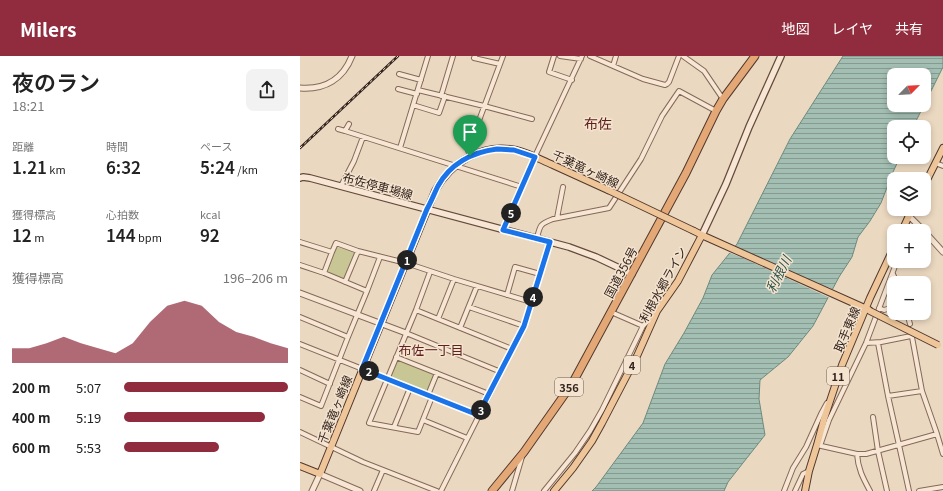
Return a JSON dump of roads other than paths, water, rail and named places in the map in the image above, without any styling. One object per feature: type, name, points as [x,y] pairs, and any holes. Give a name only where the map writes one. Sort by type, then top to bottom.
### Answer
[{"type":"highway","name":"国道356号","points":[[492,491],[524,452],[572,384],[686,173],[716,111],[723,99],[755,56]]},
{"type":"main road","name":"利根水郷ライン","points":[[554,491],[573,468],[592,441],[629,372],[657,312],[678,281],[704,236],[749,127],[781,56]]},
{"type":"main road","points":[[931,172],[943,148]]},
{"type":"main road","name":"千葉竜ヶ崎線","points":[[320,474],[427,209],[439,185],[444,177],[455,166],[470,156],[484,151],[504,149],[520,151],[535,157],[704,236],[868,310],[941,346]]},
{"type":"main road","name":"布佐停車場線","points":[[300,178],[310,178],[537,238],[596,257],[632,274]]},
{"type":"main road","points":[[905,224],[909,216]]},
{"type":"main road","name":"取手東線","points":[[805,491],[824,419],[847,352],[868,310],[887,264]]},
{"type":"main road","points":[[300,466],[320,474]]},
{"type":"street","points":[[300,88],[318,87],[332,82],[346,68],[352,56]]},
{"type":"street","points":[[400,148],[428,56]]},
{"type":"street","points":[[413,105],[439,113],[453,56]]},
{"type":"street","points":[[475,56],[474,58],[500,64]]},
{"type":"street","points":[[470,156],[468,150],[503,56]]},
{"type":"street","points":[[554,56],[549,72],[572,80]]},
{"type":"street","points":[[503,230],[535,157],[582,57],[560,56]]},
{"type":"street","points":[[590,56],[643,79],[665,85],[669,82],[679,56]]},
{"type":"street","points":[[613,66],[616,56]]},
{"type":"street","points":[[683,56],[704,71],[723,99]]},
{"type":"street","points":[[399,74],[421,80]]},
{"type":"street","points":[[398,89],[443,96],[532,119]]},
{"type":"street","points":[[537,238],[541,225],[544,222],[556,218],[609,208],[641,159],[662,116],[679,90],[716,111]]},
{"type":"street","points":[[345,131],[349,124]]},
{"type":"street","points":[[338,129],[522,187]]},
{"type":"street","points":[[341,186],[354,161],[363,137]]},
{"type":"street","points":[[935,163],[943,166]]},
{"type":"street","points":[[556,218],[563,187]]},
{"type":"street","points":[[909,216],[916,224]]},
{"type":"street","points":[[931,239],[943,252]]},
{"type":"street","points":[[300,242],[332,252]]},
{"type":"street","points":[[441,491],[524,326],[550,242]]},
{"type":"street","points":[[324,273],[336,243],[358,251],[406,263],[430,272],[531,302]]},
{"type":"street","points":[[345,282],[358,251]]},
{"type":"street","points":[[300,397],[321,406],[380,257]]},
{"type":"street","points":[[300,265],[367,290]]},
{"type":"street","points":[[507,295],[515,267],[540,274]]},
{"type":"street","points":[[817,445],[821,443],[832,413],[866,342],[895,268]]},
{"type":"street","points":[[430,272],[370,423],[418,432],[437,374]]},
{"type":"street","points":[[438,319],[454,279]]},
{"type":"street","points":[[460,328],[477,286]]},
{"type":"street","points":[[300,293],[406,333],[501,372]]},
{"type":"street","points":[[469,307],[524,326]]},
{"type":"street","points":[[879,308],[884,310],[887,309]]},
{"type":"street","points":[[416,310],[512,350]]},
{"type":"street","points":[[611,312],[642,326]]},
{"type":"street","points":[[544,491],[590,432],[642,326],[657,312]]},
{"type":"street","points":[[300,317],[348,337]]},
{"type":"street","points":[[909,320],[910,324]]},
{"type":"street","points":[[642,326],[644,340]]},
{"type":"street","points":[[866,342],[878,343],[912,337],[922,391],[943,454]]},
{"type":"street","points":[[878,343],[909,491]]},
{"type":"street","points":[[300,344],[478,415]]},
{"type":"street","points":[[396,357],[489,394]]},
{"type":"street","points":[[300,370],[330,384]]},
{"type":"street","points":[[394,427],[410,388]]},
{"type":"street","points":[[888,396],[922,391]]},
{"type":"street","points":[[784,491],[821,414],[830,400]]},
{"type":"street","points":[[873,417],[878,451],[887,491]]},
{"type":"street","points":[[423,420],[467,438]]},
{"type":"street","points":[[300,432],[363,462],[437,491]]},
{"type":"street","points":[[817,445],[857,454],[866,454],[937,434]]},
{"type":"street","points":[[512,491],[524,452]]},
{"type":"street","points":[[857,454],[858,466],[870,491]]},
{"type":"street","points":[[374,491],[382,470]]},
{"type":"street","points":[[795,491],[803,474],[810,470]]},
{"type":"street","points":[[312,491],[320,474],[360,491]]},
{"type":"street","points":[[919,491],[943,487]]},
{"type":"water","name":"利根川","points":[[843,56],[943,56],[943,67],[931,91],[931,68],[887,68],[887,112],[920,112],[916,120],[887,120],[887,164],[897,164],[893,172],[887,172],[887,188],[881,203],[858,237],[852,257],[839,277],[813,326],[788,357],[760,380],[759,399],[765,435],[728,482],[724,491],[592,491],[643,423],[665,364],[703,298],[712,275],[737,244],[790,139]]},
{"type":"railway","points":[[300,148],[398,56]]},
{"type":"district","name":"布佐","points":[[598,123]]},
{"type":"district","name":"布佐一丁目","points":[[431,349]]}]
